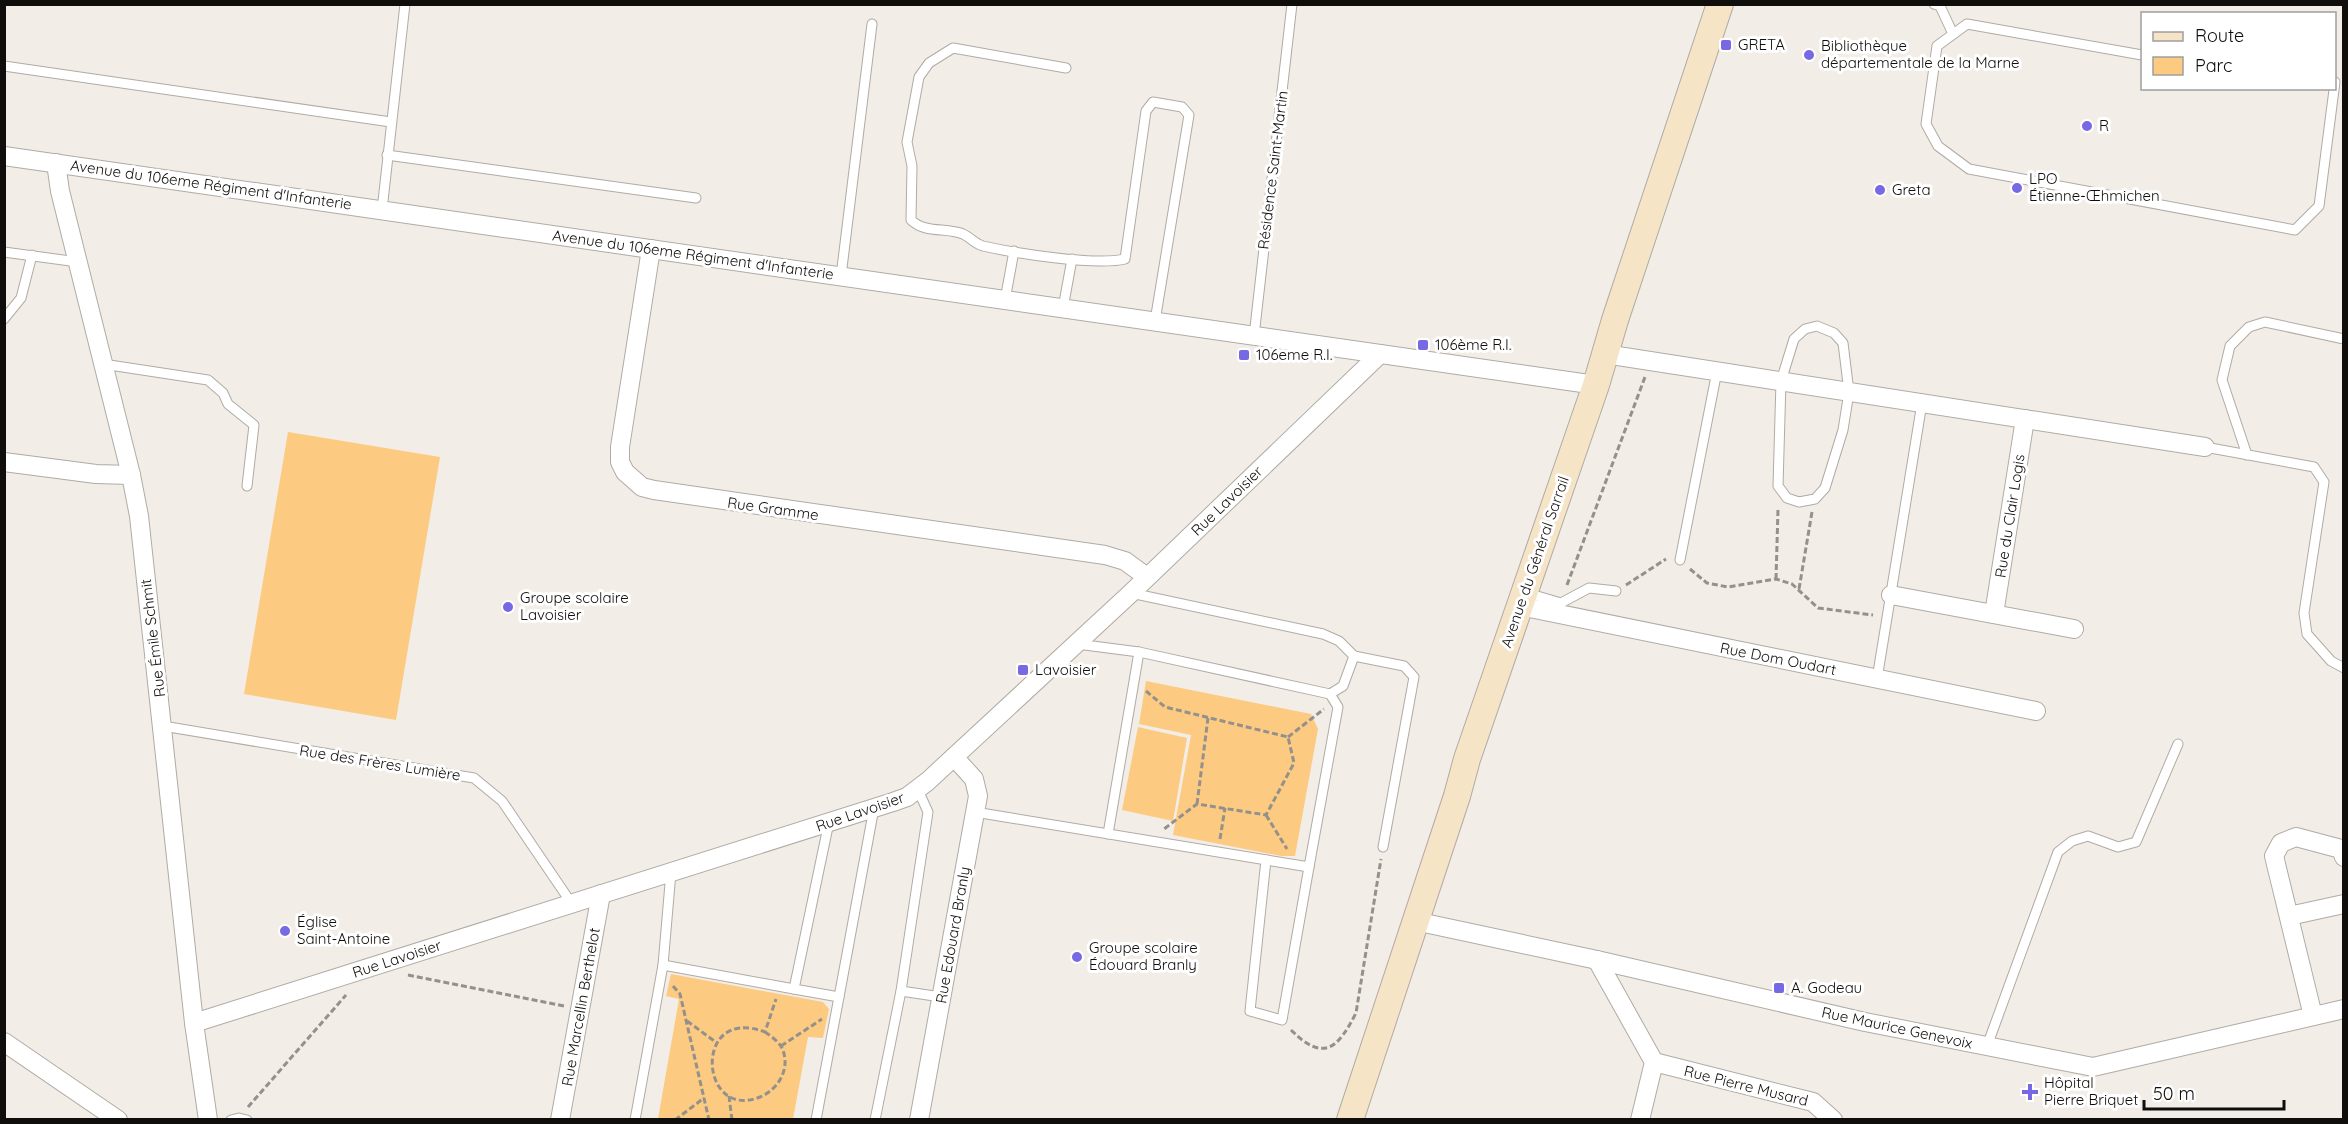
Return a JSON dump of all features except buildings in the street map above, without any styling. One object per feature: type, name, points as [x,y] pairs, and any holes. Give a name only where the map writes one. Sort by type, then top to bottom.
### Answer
[{"type":"main road","name":"Avenue du Général Sarrail","points":[[1350,1119],[1457,796],[1467,759],[1596,386],[1614,320],[1720,4]]},
{"type":"street","name":"Avenue du 106eme Régiment d'Infanterie","points":[[4,156],[1596,386]]},
{"type":"street","name":"Rue Émile Schmit","points":[[56,163],[139,516],[194,1023],[208,1119]]},
{"type":"street","name":"Rue Gramme","points":[[651,249],[620,447],[620,462],[625,472],[637,484],[654,490],[756,507],[1105,555],[1125,561],[1147,578]]},
{"type":"street","name":"Rue Lavoisier","points":[[194,1023],[907,797],[918,790],[1131,593],[1380,354]]},
{"type":"street","points":[[1605,354],[2205,447]]},
{"type":"street","name":"Rue du Clair Logis","points":[[1994,614],[2025,419]]},
{"type":"street","points":[[4,462],[96,474],[131,475]]},
{"type":"street","points":[[1891,595],[2074,629]]},
{"type":"street","name":"Rue Dom Oudart","points":[[1522,599],[1877,679],[2036,711]]},
{"type":"street","name":"Rue Edouard Branly","points":[[919,1119],[978,796],[974,779],[954,757]]},
{"type":"street","points":[[2313,1016],[2274,856],[2281,843],[2296,837],[2341,849],[2343,857]]},
{"type":"street","name":"Rue Marcellin Berthelot","points":[[560,1119],[602,894]]},
{"type":"street","points":[[2289,916],[2343,904]]},
{"type":"street","name":"Rue Maurice Genevoix","points":[[1415,921],[1597,960],[1865,1022],[2093,1067],[2343,1009]]},
{"type":"street","points":[[1597,960],[1654,1062],[1640,1119]]},
{"type":"street","points":[[4,1042],[118,1119]]},
{"type":"street","name":"Rue Pierre Musard","points":[[1654,1062],[1814,1102],[1833,1119]]},
{"type":"lane","points":[[382,210],[405,4]]},
{"type":"lane","name":"Résidence Saint-Martin","points":[[1254,336],[1292,4]]},
{"type":"lane","points":[[1934,4],[1940,6],[1953,34]]},
{"type":"lane","points":[[842,276],[872,24]]},
{"type":"lane","points":[[2141,55],[1967,24],[1937,46],[1926,124],[1938,146],[1969,169],[2295,231],[2319,206],[2338,81]]},
{"type":"lane","points":[[1066,68],[953,48],[929,63],[920,77],[907,142],[912,166],[911,220],[919,228],[963,234],[980,245],[1072,259],[1114,261],[1125,259],[1146,111],[1153,102],[1182,107],[1189,115],[1155,321]]},
{"type":"lane","points":[[4,66],[391,122]]},
{"type":"lane","points":[[387,156],[696,198]]},
{"type":"lane","points":[[1005,300],[1014,251]]},
{"type":"lane","points":[[4,252],[78,262]]},
{"type":"lane","points":[[4,319],[21,298],[32,255]]},
{"type":"lane","points":[[1063,308],[1072,259]]},
{"type":"lane","points":[[2247,455],[2222,380],[2230,346],[2248,327],[2265,322],[2343,339]]},
{"type":"lane","points":[[1817,326],[1834,333],[1843,343],[1849,392],[1843,430],[1825,488],[1815,499],[1799,502],[1787,498],[1778,486],[1781,381],[1794,339],[1805,329],[1817,326]]},
{"type":"lane","points":[[103,364],[208,380],[216,386],[223,393],[228,404],[254,425],[247,486]]},
{"type":"lane","points":[[1680,560],[1717,371]]},
{"type":"lane","points":[[1877,679],[1922,403]]},
{"type":"lane","points":[[2205,447],[2314,467],[2324,482],[2304,613],[2307,634],[2331,661],[2343,668]]},
{"type":"lane","points":[[1522,599],[1561,603],[1589,588],[1616,591]]},
{"type":"lane","points":[[1131,593],[1323,634],[1339,641],[1354,656],[1404,666],[1414,677],[1383,847]]},
{"type":"lane","points":[[1075,644],[1139,652],[1332,698],[1338,708],[1282,1020],[1250,1011],[1266,860]]},
{"type":"lane","points":[[1108,834],[1139,652]]},
{"type":"lane","points":[[1332,698],[1343,686],[1354,656]]},
{"type":"lane","name":"Rue des Frères Lumière","points":[[163,726],[474,778],[502,801],[572,904]]},
{"type":"lane","points":[[1987,1046],[2058,852],[2072,841],[2088,836],[2118,847],[2136,842],[2178,744]]},
{"type":"lane","points":[[875,1119],[900,990],[928,812],[918,790]]},
{"type":"lane","points":[[816,1119],[874,808]]},
{"type":"lane","points":[[975,812],[1309,867]]},
{"type":"lane","points":[[794,989],[830,822]]},
{"type":"lane","points":[[635,1119],[662,969],[671,872]]},
{"type":"lane","points":[[662,969],[839,997]]},
{"type":"lane","points":[[900,990],[941,997]]},
{"type":"path","points":[[1561,603],[1651,361]]},
{"type":"path","points":[[1776,579],[1778,486]]},
{"type":"path","points":[[1799,590],[1815,499]]},
{"type":"path","points":[[1616,591],[1666,559],[1680,560],[1707,583],[1728,587],[1776,579],[1792,584],[1818,608],[1887,617]]},
{"type":"path","points":[[1134,682],[1165,707],[1288,737]]},
{"type":"path","points":[[1288,737],[1332,698]]},
{"type":"path","points":[[1197,804],[1208,718]]},
{"type":"path","points":[[1266,815],[1294,763],[1288,737]]},
{"type":"path","points":[[1148,841],[1197,804],[1225,808],[1266,815],[1296,865]]},
{"type":"path","points":[[1218,852],[1225,808]]},
{"type":"path","points":[[1282,1020],[1302,1041],[1318,1049],[1330,1047],[1345,1035],[1356,1013],[1383,847]]},
{"type":"path","points":[[662,969],[680,994],[709,1119]]},
{"type":"path","points":[[405,974],[580,1009]]},
{"type":"path","points":[[765,1032],[780,986]]},
{"type":"path","points":[[239,1119],[347,994]]},
{"type":"path","points":[[781,1046],[837,1009]]},
{"type":"path","points":[[686,1020],[717,1043]]},
{"type":"path","points":[[752,1026],[765,1032],[781,1046],[784,1057],[783,1074],[778,1084],[767,1094],[741,1102],[729,1096],[719,1086],[712,1072],[713,1051],[720,1036],[733,1029],[752,1026]]},
{"type":"path","points":[[729,1096],[732,1119]]},
{"type":"path","points":[[675,1119],[704,1098]]},
{"type":"green space","points":[[288,432],[440,457],[396,720],[244,694]]},
{"type":"green space","points":[[1146,681],[1311,714],[1318,729],[1295,856],[1281,856],[1173,835],[1191,735],[1139,724]]},
{"type":"green space","points":[[1138,727],[1187,738],[1173,821],[1122,810]]},
{"type":"green space","points":[[671,974],[823,1002],[829,1009],[823,1038],[808,1037],[793,1119],[658,1119],[679,999],[666,996]]},
{"type":"place","name":"GRETA","points":[[1726,45]]},
{"type":"place","name":"Bibliothèque départementale de la Marne","points":[[1809,55]]},
{"type":"place","name":"R","points":[[2087,126]]},
{"type":"place","name":"LPO Étienne-Œhmichen","points":[[2017,188]]},
{"type":"place","name":"Greta","points":[[1880,190]]},
{"type":"place","name":"106ème R.I.","points":[[1423,345]]},
{"type":"place","name":"106eme R.I.","points":[[1244,355]]},
{"type":"place","name":"Groupe scolaire Lavoisier","points":[[508,607]]},
{"type":"place","name":"Lavoisier","points":[[1023,670]]},
{"type":"place","name":"Église Saint-Antoine","points":[[285,931]]},
{"type":"place","name":"Groupe scolaire Édouard Branly","points":[[1077,957]]},
{"type":"place","name":"A. Godeau","points":[[1779,988]]},
{"type":"place","name":"Hôpital Pierre Briquet","points":[[2030,1092]]}]
